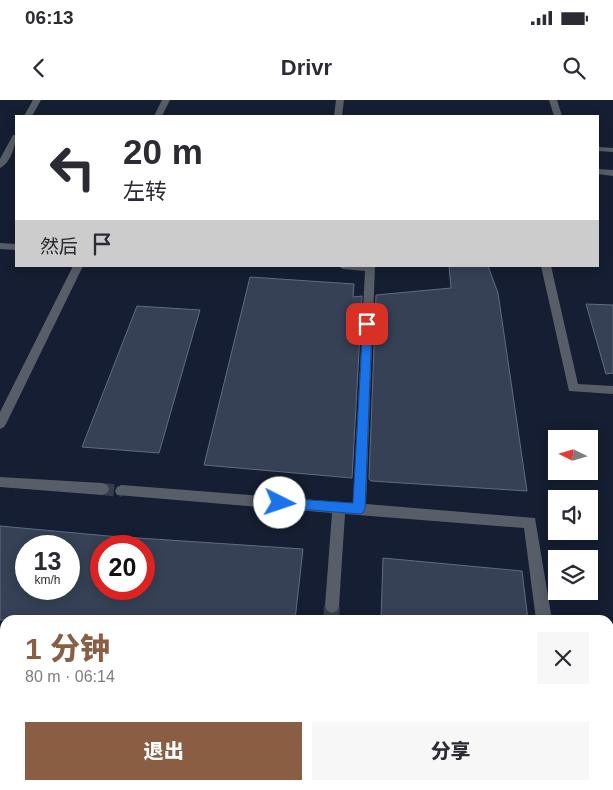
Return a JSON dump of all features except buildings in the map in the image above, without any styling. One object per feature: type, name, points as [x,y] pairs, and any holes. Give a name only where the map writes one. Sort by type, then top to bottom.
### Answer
[{"type":"street","points":[[29,115],[37,100]]},
{"type":"street","points":[[158,115],[166,100]]},
{"type":"street","points":[[338,115],[340,100]]},
{"type":"street","points":[[553,100],[558,115]]},
{"type":"street","points":[[0,166],[15,139]]},
{"type":"street","points":[[599,149],[613,150]]},
{"type":"street","points":[[599,172],[613,173]]},
{"type":"street","points":[[0,246],[15,247]]},
{"type":"street","points":[[0,424],[78,267]]},
{"type":"street","points":[[359,509],[370,267]]},
{"type":"street","points":[[546,267],[573,388],[613,390]]},
{"type":"street","points":[[0,482],[102,489]]},
{"type":"street","points":[[122,491],[530,522],[543,615]]},
{"type":"street","points":[[332,606],[339,508]]},
{"type":"tunnel","points":[[102,489],[122,491]]},
{"type":"tunnel","points":[[331,615],[332,606]]},
{"type":"route","points":[[280,503],[359,509],[367,324]]}]
